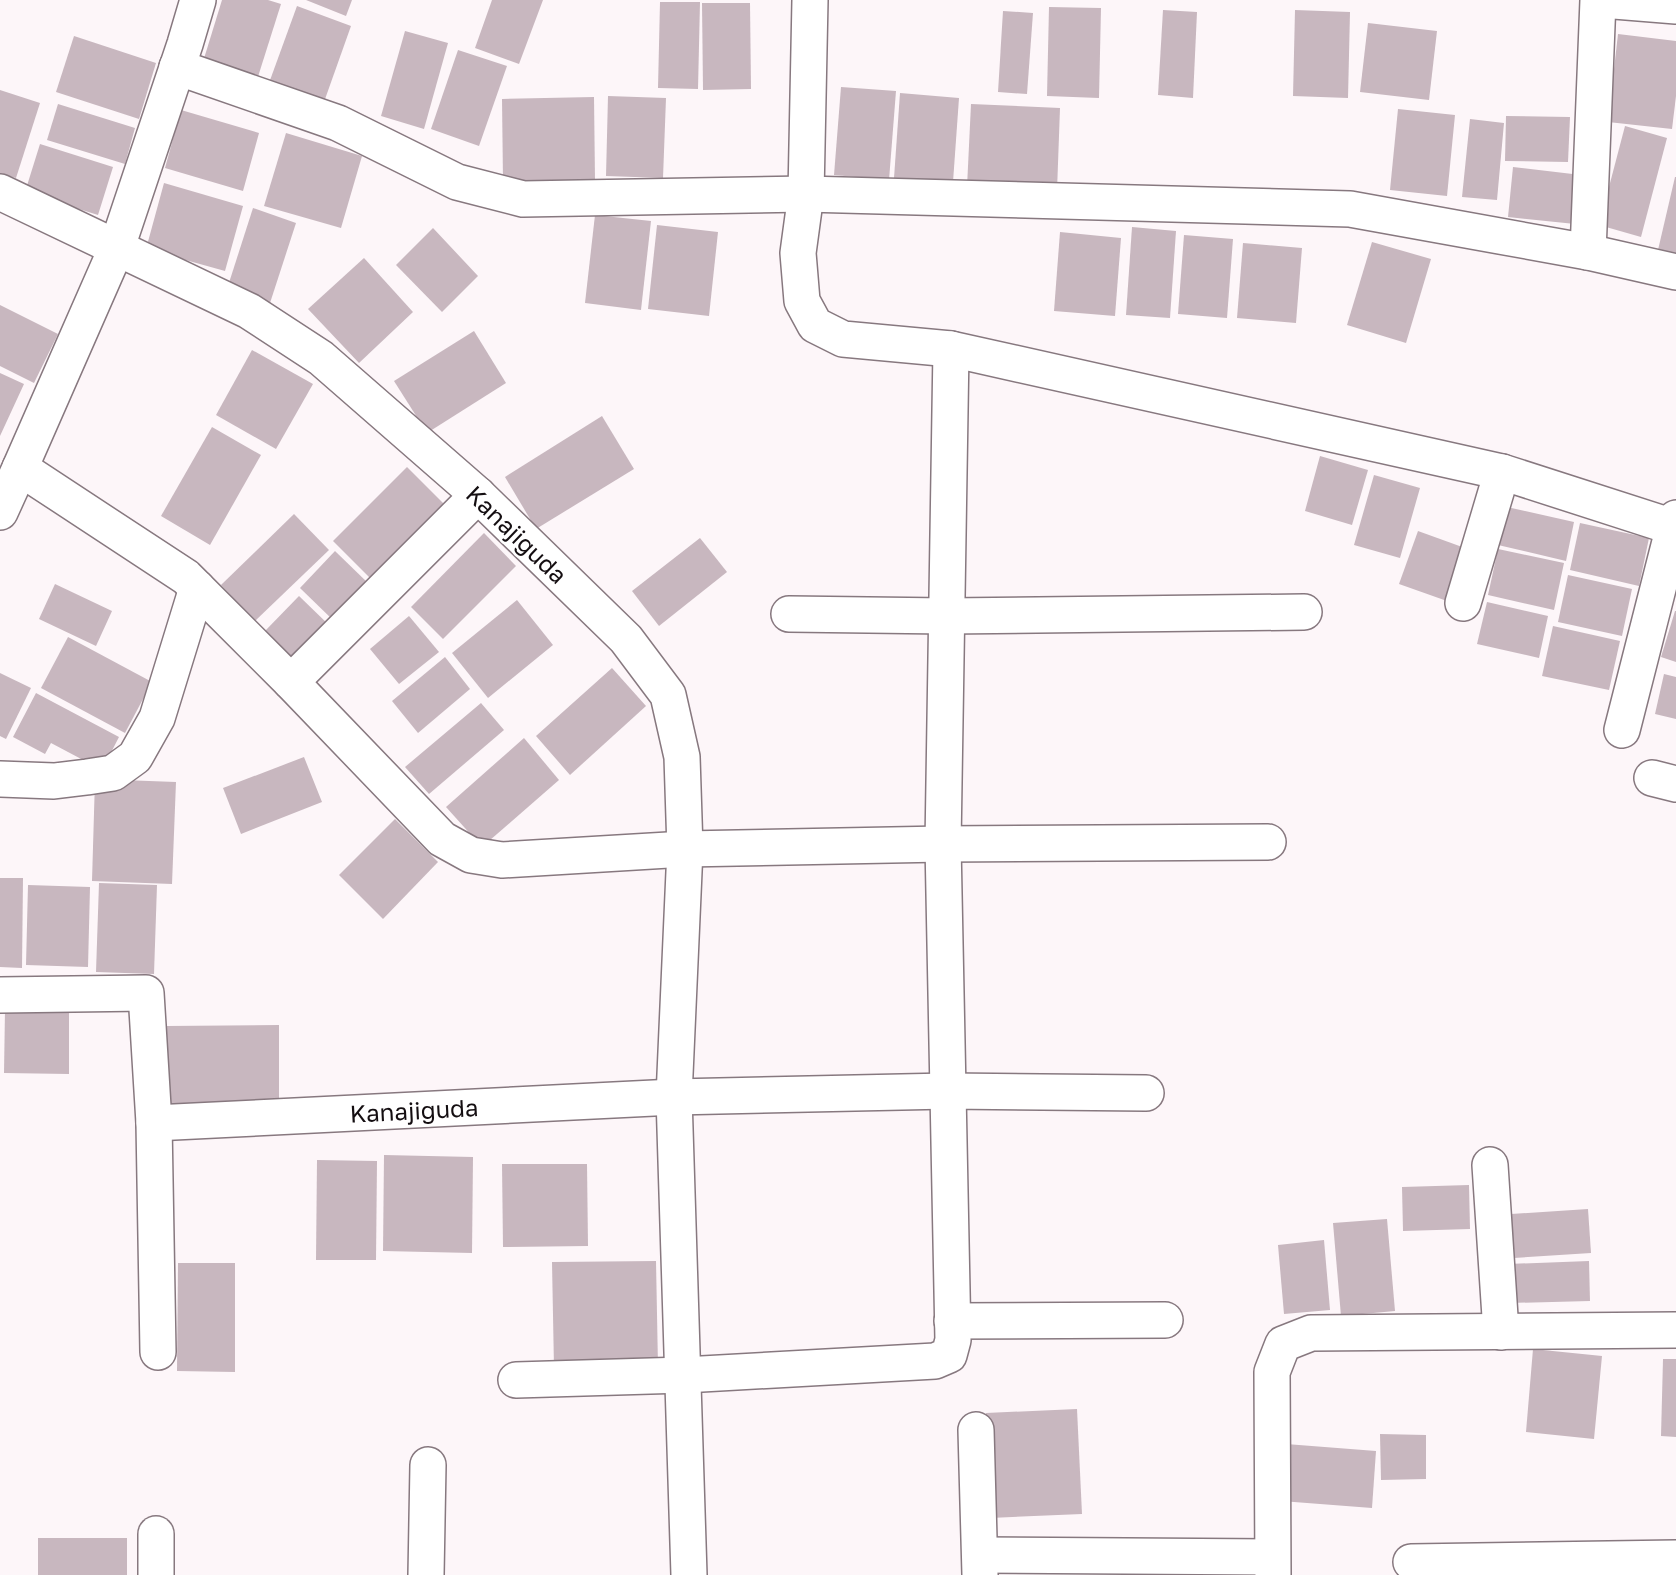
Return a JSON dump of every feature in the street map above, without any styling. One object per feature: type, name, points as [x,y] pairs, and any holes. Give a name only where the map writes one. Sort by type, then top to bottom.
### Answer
[{"type":"street","points":[[0,512],[117,247],[198,0]]},
{"type":"street","points":[[810,0],[806,194],[798,254],[802,301],[815,325],[843,339],[951,349],[1502,472],[1675,524],[1622,730]]},
{"type":"street","points":[[1588,252],[1600,0],[1676,6]]},
{"type":"street","points":[[177,67],[338,123],[457,182],[523,199],[806,194],[1350,209],[1588,252],[1676,272]]},
{"type":"street","name":"Kanajiguda","points":[[0,192],[249,311],[321,358],[478,495],[626,639],[668,695],[682,757],[685,849],[674,1097],[689,1575]]},
{"type":"street","points":[[516,1380],[684,1376],[935,1361],[949,1355],[953,1340],[943,844],[951,349]]},
{"type":"street","points":[[20,468],[186,577],[442,839],[471,855],[502,860],[685,849],[1268,842]]},
{"type":"street","points":[[1463,603],[1502,472]]},
{"type":"street","points":[[291,682],[478,495]]},
{"type":"street","points":[[0,779],[54,781],[113,773],[135,757],[157,718],[197,588]]},
{"type":"street","points":[[789,614],[947,616],[1304,612]]},
{"type":"street","points":[[0,995],[146,993],[154,1124],[158,1352]]},
{"type":"street","points":[[674,1097],[948,1091],[1146,1093]]},
{"type":"street","name":"Kanajiguda","points":[[154,1124],[674,1097]]},
{"type":"street","points":[[1490,1165],[1501,1332]]},
{"type":"street","points":[[952,1321],[1165,1320]]},
{"type":"street","points":[[976,1430],[980,1565],[1272,1566],[1272,1372],[1283,1344],[1311,1333],[1676,1330]]},
{"type":"street","points":[[426,1575],[428,1465]]},
{"type":"street","points":[[156,1534],[156,1575]]},
{"type":"street","points":[[1411,1562],[1676,1559]]},
{"type":"building","points":[[222,0],[268,0],[281,4],[256,83],[202,65]]},
{"type":"building","points":[[306,0],[352,0],[346,16]]},
{"type":"building","points":[[492,0],[543,0],[519,64],[475,48]]},
{"type":"building","points":[[660,2],[700,2],[698,89],[658,88]]},
{"type":"building","points":[[702,3],[750,3],[751,89],[703,90]]},
{"type":"building","points":[[297,6],[351,26],[324,102],[269,83]]},
{"type":"building","points":[[1049,7],[1101,8],[1099,98],[1047,96]]},
{"type":"building","points":[[1163,10],[1197,12],[1193,98],[1158,95]]},
{"type":"building","points":[[1295,10],[1350,12],[1348,98],[1293,96]]},
{"type":"building","points":[[1003,11],[1033,13],[1027,94],[998,92]]},
{"type":"building","points":[[1368,23],[1437,31],[1429,100],[1360,92]]},
{"type":"building","points":[[405,31],[448,43],[424,129],[381,116]]},
{"type":"building","points":[[1618,34],[1676,41],[1676,96],[1672,129],[1608,122]]},
{"type":"building","points":[[74,36],[156,63],[139,119],[56,92]]},
{"type":"building","points":[[458,50],[507,66],[479,146],[431,129]]},
{"type":"building","points":[[841,87],[896,91],[889,180],[834,175]]},
{"type":"building","points":[[0,90],[40,103],[16,178],[0,173]]},
{"type":"building","points":[[900,93],[959,98],[953,182],[894,178]]},
{"type":"building","points":[[608,96],[666,98],[663,178],[606,176]]},
{"type":"building","points":[[594,97],[595,180],[503,181],[502,99]]},
{"type":"building","points":[[58,104],[135,128],[125,164],[47,140]]},
{"type":"building","points":[[971,104],[1060,108],[1057,191],[967,187]]},
{"type":"building","points":[[1398,109],[1455,115],[1447,196],[1390,190]]},
{"type":"building","points":[[181,110],[259,133],[243,191],[165,168]]},
{"type":"building","points":[[1506,116],[1570,117],[1568,162],[1505,161]]},
{"type":"building","points":[[1470,119],[1504,123],[1497,200],[1462,197]]},
{"type":"building","points":[[1625,126],[1667,138],[1641,237],[1599,225]]},
{"type":"building","points":[[286,133],[362,156],[341,228],[264,206]]},
{"type":"building","points":[[40,144],[113,167],[98,215],[25,192]]},
{"type":"building","points":[[1513,167],[1581,175],[1575,224],[1508,217]]},
{"type":"building","points":[[1676,177],[1676,254],[1658,250]]},
{"type":"building","points":[[164,183],[243,206],[225,271],[146,249]]},
{"type":"building","points":[[253,208],[296,223],[270,303],[227,289]]},
{"type":"building","points":[[595,215],[651,221],[641,310],[585,303]]},
{"type":"building","points":[[657,225],[718,232],[709,316],[648,309]]},
{"type":"building","points":[[1132,227],[1176,231],[1170,318],[1126,315]]},
{"type":"building","points":[[433,228],[478,276],[442,312],[396,265]]},
{"type":"building","points":[[1060,232],[1121,238],[1115,316],[1054,311]]},
{"type":"building","points":[[1184,235],[1233,239],[1227,318],[1178,314]]},
{"type":"building","points":[[1372,242],[1431,259],[1406,343],[1347,325]]},
{"type":"building","points":[[1243,243],[1302,248],[1296,323],[1237,318]]},
{"type":"building","points":[[364,258],[413,312],[359,363],[308,309]]},
{"type":"building","points":[[0,305],[58,334],[34,383],[0,366]]},
{"type":"building","points":[[474,331],[506,383],[427,433],[394,381]]},
{"type":"building","points":[[252,350],[313,384],[276,449],[216,415]]},
{"type":"building","points":[[0,373],[24,384],[0,436]]},
{"type":"building","points":[[602,416],[634,469],[536,529],[505,477]]},
{"type":"building","points":[[212,427],[261,455],[210,545],[161,516]]},
{"type":"building","points":[[1320,456],[1368,470],[1352,525],[1305,511]]},
{"type":"building","points":[[407,467],[444,504],[370,578],[333,541]]},
{"type":"building","points":[[1374,475],[1420,488],[1400,558],[1354,545]]},
{"type":"building","points":[[1507,507],[1574,522],[1566,561],[1498,545]]},
{"type":"building","points":[[294,514],[329,550],[255,621],[221,585]]},
{"type":"building","points":[[1580,523],[1649,538],[1639,586],[1570,570]]},
{"type":"building","points":[[1418,531],[1465,548],[1447,601],[1399,584]]},
{"type":"building","points":[[484,533],[516,566],[443,639],[411,607]]},
{"type":"building","points":[[700,538],[727,572],[659,626],[632,591]]},
{"type":"building","points":[[1498,549],[1564,563],[1554,610],[1488,595]]},
{"type":"building","points":[[335,551],[370,585],[335,622],[300,588]]},
{"type":"building","points":[[1568,575],[1632,589],[1622,636],[1558,622]]},
{"type":"building","points":[[55,584],[112,611],[96,646],[39,619]]},
{"type":"building","points":[[299,596],[331,627],[296,663],[265,631]]},
{"type":"building","points":[[517,600],[553,645],[488,698],[452,653]]},
{"type":"building","points":[[1487,602],[1548,616],[1539,658],[1477,644]]},
{"type":"building","points":[[1676,611],[1676,662],[1661,657]]},
{"type":"building","points":[[409,616],[439,652],[399,684],[370,649]]},
{"type":"building","points":[[1553,626],[1620,641],[1609,690],[1542,676]]},
{"type":"building","points":[[68,637],[152,682],[125,733],[41,688]]},
{"type":"building","points":[[445,657],[470,689],[418,733],[392,701]]},
{"type":"building","points":[[612,668],[646,706],[570,775],[536,736]]},
{"type":"building","points":[[0,673],[31,688],[6,739],[0,736]]},
{"type":"building","points":[[1664,674],[1676,677],[1676,719],[1655,714]]},
{"type":"building","points":[[36,693],[119,737],[102,770],[51,743],[45,754],[13,737]]},
{"type":"building","points":[[481,703],[504,730],[429,794],[405,767]]},
{"type":"building","points":[[524,738],[559,780],[482,847],[446,807]]},
{"type":"building","points":[[304,757],[322,802],[241,834],[223,788]]},
{"type":"building","points":[[95,779],[176,782],[172,884],[92,881]]},
{"type":"building","points":[[395,819],[438,862],[383,919],[339,875]]},
{"type":"building","points":[[0,878],[23,878],[22,968],[0,967]]},
{"type":"building","points":[[99,883],[157,885],[154,974],[96,972]]},
{"type":"building","points":[[28,885],[90,887],[88,967],[26,965]]},
{"type":"building","points":[[5,1009],[69,1010],[69,1074],[4,1073]]},
{"type":"building","points":[[279,1025],[279,1106],[166,1105],[166,1026]]},
{"type":"building","points":[[384,1155],[473,1157],[472,1253],[383,1251]]},
{"type":"building","points":[[317,1160],[377,1161],[376,1260],[316,1260]]},
{"type":"building","points":[[502,1164],[587,1164],[588,1246],[503,1247]]},
{"type":"building","points":[[1469,1185],[1470,1229],[1403,1231],[1402,1187]]},
{"type":"building","points":[[1588,1209],[1591,1253],[1514,1258],[1511,1214]]},
{"type":"building","points":[[1387,1219],[1395,1311],[1341,1316],[1333,1223]]},
{"type":"building","points":[[1324,1240],[1330,1310],[1284,1314],[1278,1245]]},
{"type":"building","points":[[656,1261],[658,1367],[554,1368],[552,1262]]},
{"type":"building","points":[[1589,1261],[1590,1301],[1509,1303],[1508,1264]]},
{"type":"building","points":[[178,1263],[235,1263],[235,1372],[177,1371]]},
{"type":"building","points":[[1533,1349],[1602,1356],[1594,1439],[1526,1432]]},
{"type":"building","points":[[1663,1359],[1676,1359],[1676,1437],[1661,1436]]},
{"type":"building","points":[[1077,1409],[1082,1514],[990,1518],[986,1413]]},
{"type":"building","points":[[1380,1434],[1426,1435],[1426,1479],[1381,1480]]},
{"type":"building","points":[[1286,1444],[1376,1451],[1372,1508],[1281,1501]]},
{"type":"building","points":[[38,1538],[127,1538],[127,1575],[38,1575]]}]
